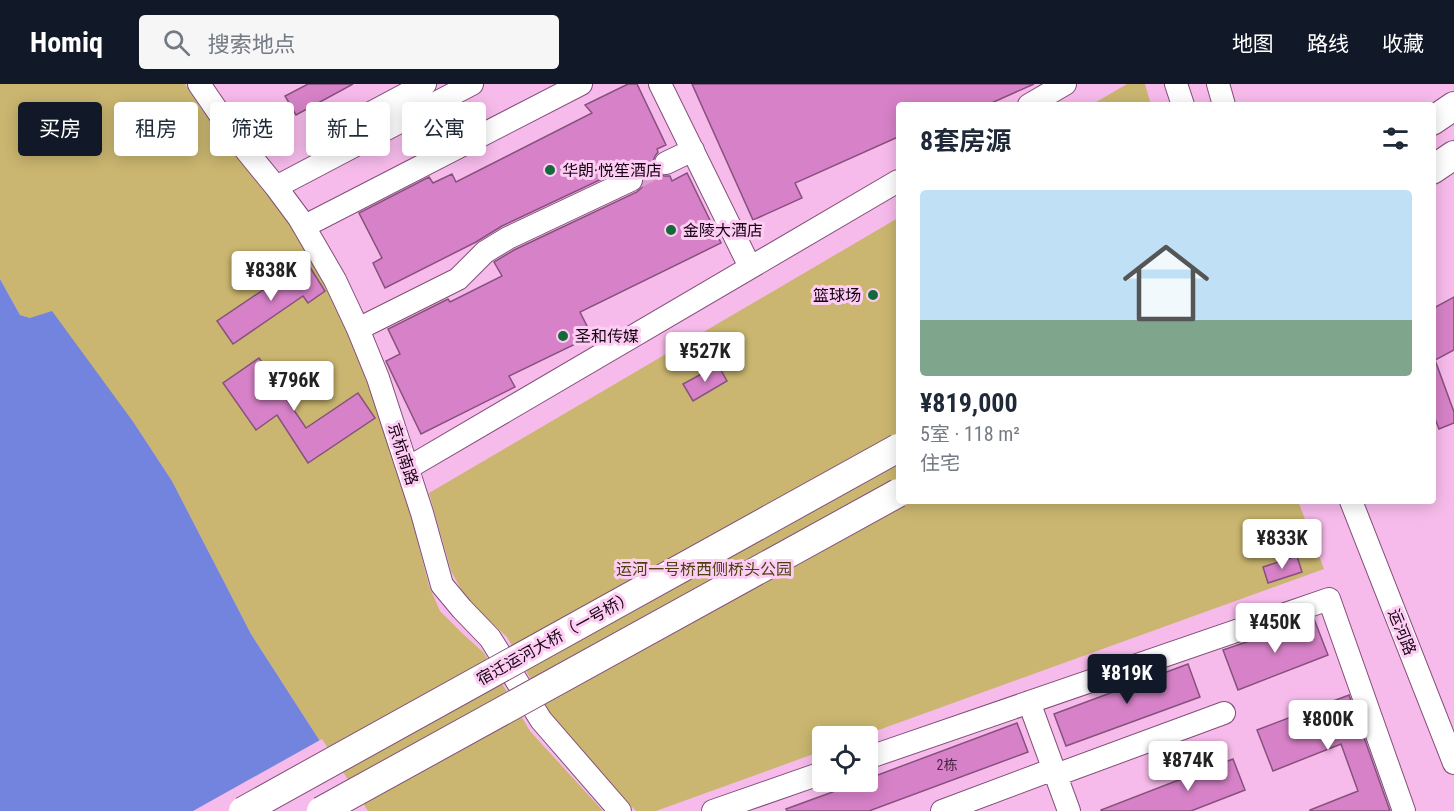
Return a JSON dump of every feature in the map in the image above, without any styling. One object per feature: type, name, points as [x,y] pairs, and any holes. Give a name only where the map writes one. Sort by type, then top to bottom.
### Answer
[{"type":"main road","points":[[1436,118],[1454,106]]},
{"type":"main road","points":[[1436,167],[1454,155]]},
{"type":"main road","name":"宿迁运河大桥（一号桥）","points":[[243,811],[896,449]]},
{"type":"main road","points":[[321,811],[896,494]]},
{"type":"street","name":"京杭南路","points":[[199,84],[236,138],[305,226],[335,280],[378,378],[422,513],[442,585],[490,638],[541,720],[620,811]]},
{"type":"street","points":[[390,102],[425,84]]},
{"type":"street","points":[[276,187],[472,84]]},
{"type":"street","points":[[305,226],[581,84]]},
{"type":"street","points":[[660,84],[750,267]]},
{"type":"street","points":[[1034,102],[1065,84]]},
{"type":"street","points":[[1176,84],[1182,102]]},
{"type":"street","points":[[1218,84],[1223,102]]},
{"type":"street","points":[[666,163],[693,150]]},
{"type":"street","points":[[358,329],[458,279],[485,252],[508,238],[631,180]]},
{"type":"street","points":[[408,468],[896,182]]},
{"type":"street","name":"运河路","points":[[1352,504],[1454,763]]},
{"type":"street","points":[[878,754],[1329,599],[1404,811]]},
{"type":"street","points":[[1029,702],[1069,811]]},
{"type":"street","points":[[942,811],[1224,713]]},
{"type":"street","points":[[713,811],[812,776]]},
{"type":"green space","points":[[0,84],[185,84],[197,102],[114,102],[114,156],[198,156],[198,104],[210,120],[210,156],[239,156],[280,207],[328,284],[370,382],[400,472],[429,586],[440,611],[484,653],[530,731],[603,811],[365,811],[251,634],[172,481],[134,423],[30,318],[20,315],[0,279]]},
{"type":"green space","points":[[1127,84],[1145,84],[1150,102],[1096,102]]},
{"type":"green space","name":"运河一号桥西侧桥头公园","points":[[896,219],[896,504],[1299,504],[1324,569],[878,730],[878,726],[812,726],[812,755],[656,811],[636,811],[555,722],[507,637],[466,598],[451,571],[429,493]]},
{"type":"water","points":[[0,279],[20,315],[30,318],[52,311],[134,423],[172,481],[251,634],[365,811],[0,811]]},
{"type":"pier","points":[[322,739],[368,811],[193,811]]},
{"type":"building","points":[[308,84],[353,84],[320,102],[306,102],[306,110],[296,115],[294,102],[288,102],[285,96]]},
{"type":"building","points":[[628,84],[637,84],[666,145],[657,149],[658,152],[653,161],[654,169],[659,174],[670,176],[672,181],[687,173],[721,243],[580,312],[592,336],[509,376],[515,387],[421,434],[386,361],[400,354],[388,329],[448,299],[450,302],[502,276],[494,262],[514,250],[637,192],[642,187],[643,175],[638,169],[625,168],[502,226],[476,242],[385,288],[373,263],[382,258],[359,213],[429,177],[433,183],[452,174],[456,182],[592,113],[585,105]]},
{"type":"building","points":[[692,84],[1034,84],[994,102],[896,102],[896,138],[795,183],[802,198],[753,220]]},
{"type":"building","points":[[306,261],[325,291],[308,303],[303,296],[233,344],[217,321]]},
{"type":"building","points":[[1454,297],[1454,350],[1436,359],[1436,307]]},
{"type":"building","points":[[259,358],[306,428],[358,393],[375,418],[308,463],[277,415],[256,430],[223,383]]},
{"type":"building","points":[[1436,363],[1454,412],[1454,423],[1439,429],[1436,421]]},
{"type":"building","points":[[718,365],[727,381],[693,401],[683,384]]},
{"type":"building","points":[[1297,556],[1302,572],[1268,583],[1263,567]]},
{"type":"building","points":[[1314,619],[1328,655],[1238,690],[1223,650]]},
{"type":"building","points":[[1188,664],[1200,697],[1066,746],[1054,714]]},
{"type":"building","points":[[1349,695],[1390,811],[1310,811],[1358,791],[1341,744],[1273,771],[1257,730]]},
{"type":"building","points":[[1017,723],[1028,752],[869,811],[787,811],[786,809],[833,792],[878,792],[878,775]]},
{"type":"building","points":[[1233,759],[1245,790],[1191,811],[1101,811],[1101,810]]},
{"type":"tunnel","points":[[631,180],[666,163]]},
{"type":"place","name":"华朗·悦笙酒店","points":[[550,170]]},
{"type":"place","name":"金陵大酒店","points":[[671,230]]},
{"type":"place","name":"篮球场","points":[[873,295]]},
{"type":"place","name":"圣和传媒","points":[[563,336]]}]
